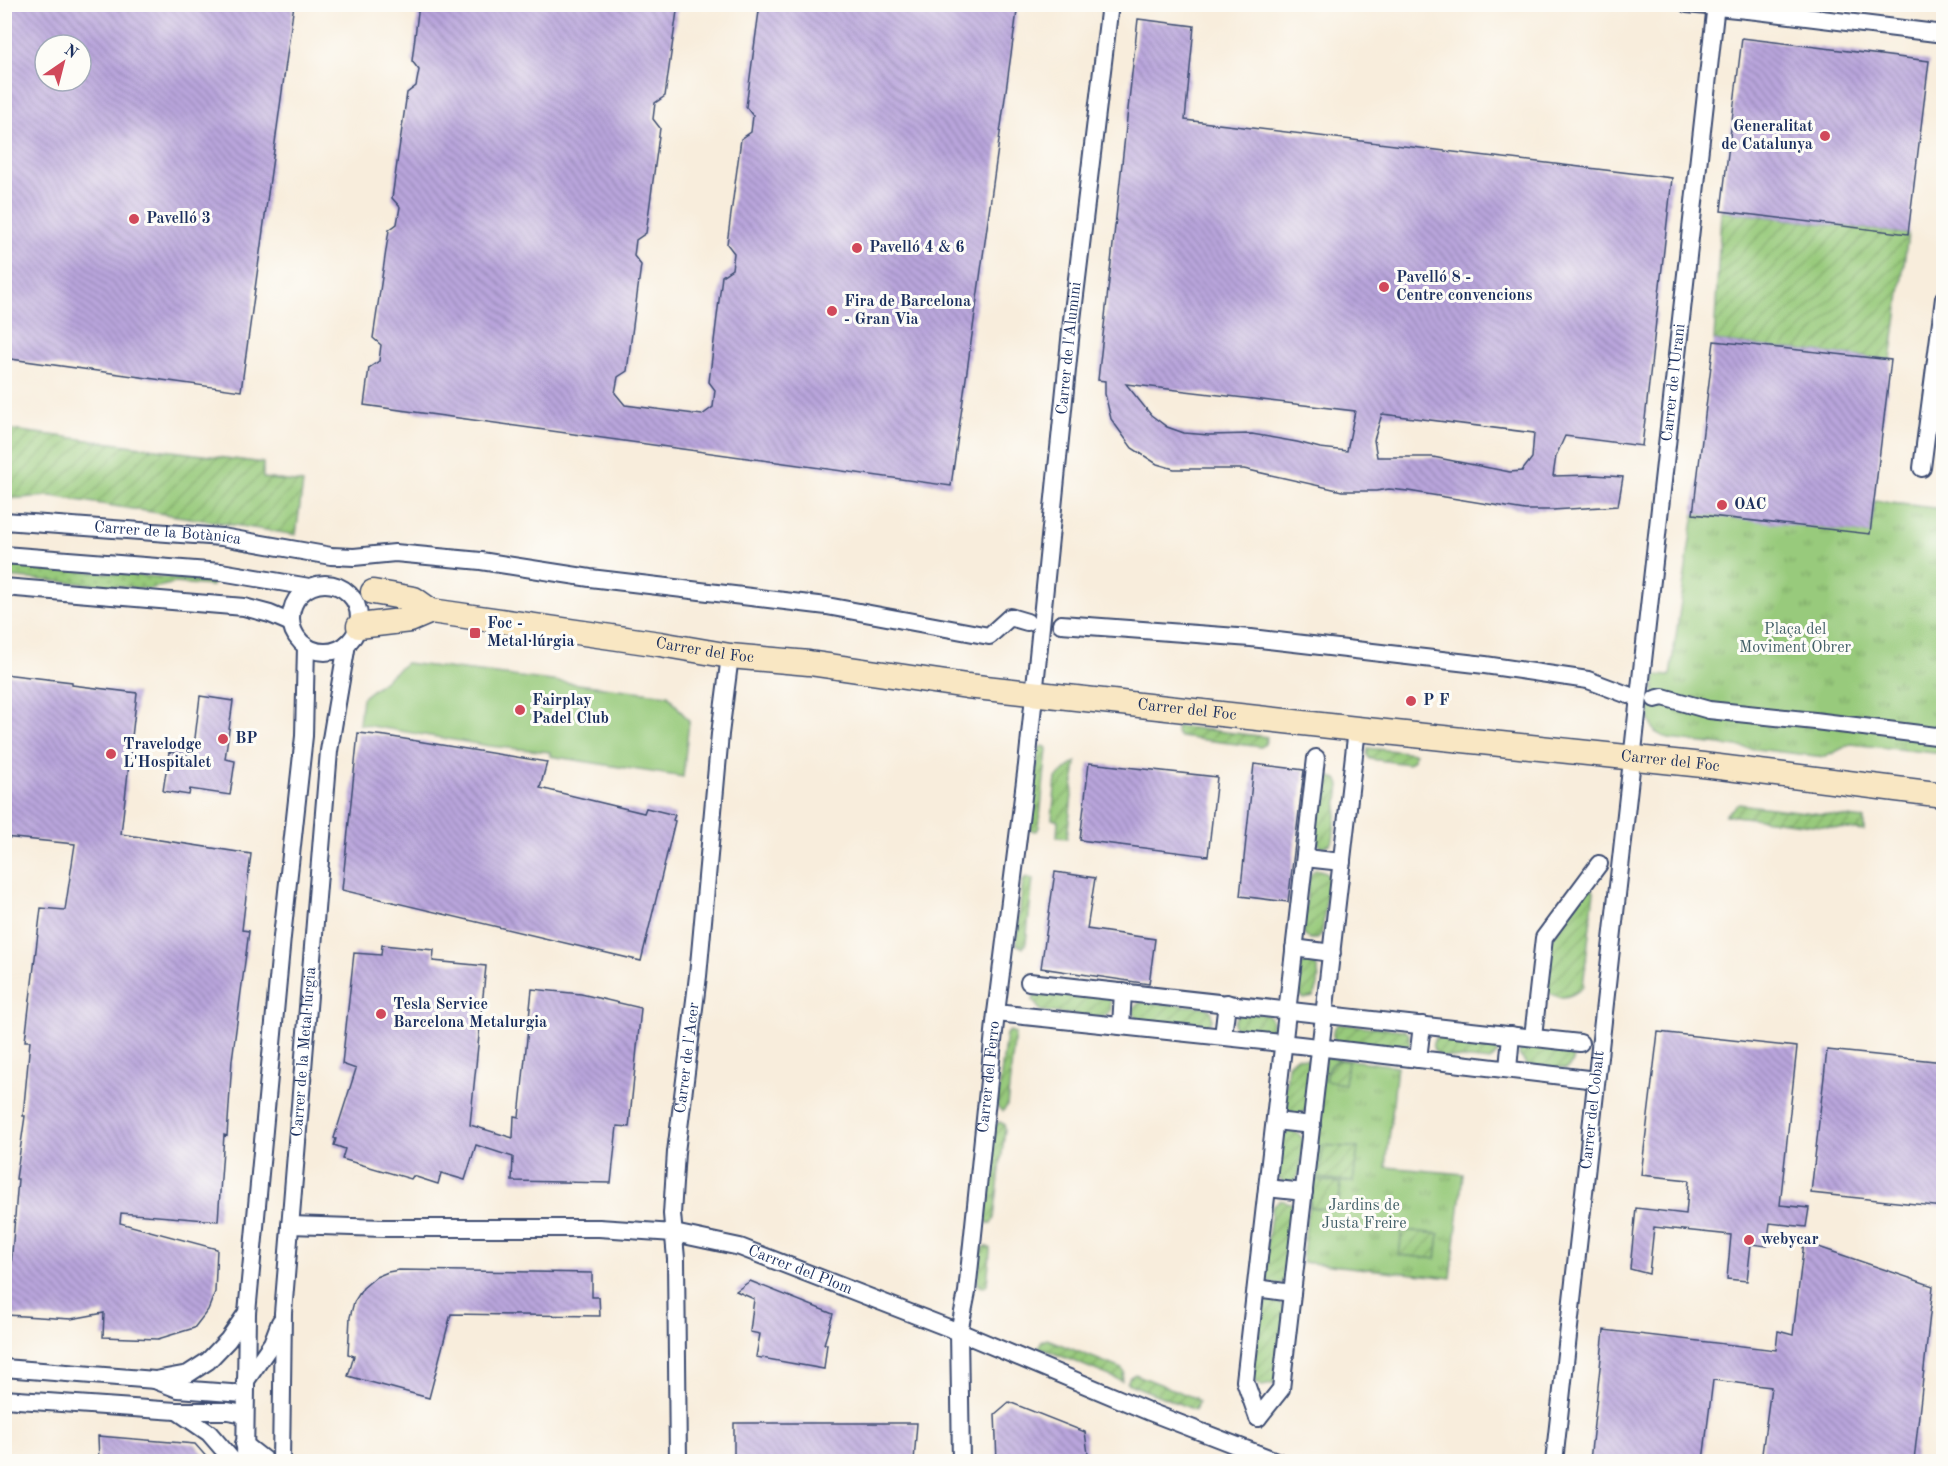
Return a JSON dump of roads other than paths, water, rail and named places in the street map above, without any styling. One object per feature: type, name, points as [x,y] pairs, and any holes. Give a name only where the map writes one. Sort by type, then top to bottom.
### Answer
[{"type":"street","name":"Carrer de l'Alumini","points":[[1034,693],[1046,593],[1072,320],[1110,4]]},
{"type":"street","points":[[1687,4],[1944,34]]},
{"type":"street","name":"Carrer de l'Urani","points":[[1633,758],[1716,6]]},
{"type":"street","points":[[1922,468],[1944,298]]},
{"type":"street","name":"Carrer de la Botànica","points":[[4,521],[222,537],[328,555],[354,557],[395,553],[481,561],[590,578],[826,606],[989,636],[1010,617],[1027,622]]},
{"type":"street","name":"Carrer de la Botànica","points":[[4,555],[221,572],[309,587]]},
{"type":"street","points":[[324,583],[336,585],[347,592],[359,611],[353,635],[338,650],[316,651],[299,640],[291,623],[291,616],[294,602],[303,591],[324,583]]},
{"type":"street","points":[[4,587],[244,607],[291,623]]},
{"type":"street","name":"Carrer del Foc","points":[[347,592],[373,592],[414,599],[431,611],[650,642],[730,656],[809,663],[967,686],[1633,758],[1944,795]]},
{"type":"street","name":"Carrer del Foc","points":[[353,635],[410,621],[431,611]]},
{"type":"street","points":[[1063,624],[1251,638],[1485,665],[1588,680],[1623,693]]},
{"type":"street","name":"Carrer de la Metal·lúrgia","points":[[281,1461],[283,1313],[329,750],[353,635]]},
{"type":"street","name":"Carrer de la Metal·lúrgia","points":[[244,1461],[244,1444],[236,1413],[244,1388],[247,1313],[280,949],[304,736],[306,646]]},
{"type":"street","name":"Carrer de l'Acer","points":[[678,1461],[677,1304],[672,1214],[676,1152],[698,976],[720,734],[730,656]]},
{"type":"street","name":"Carrer del Ferro","points":[[961,1461],[959,1332],[967,1292],[996,1013],[1028,765],[1034,693]]},
{"type":"street","points":[[1659,698],[1709,710],[1944,738]]},
{"type":"street","points":[[1316,758],[1245,1381],[1258,1418],[1281,1389],[1357,729]]},
{"type":"street","name":"Carrer del Cobalt","points":[[1554,1461],[1633,758]]},
{"type":"street","points":[[1305,858],[1342,862]]},
{"type":"street","points":[[1533,1037],[1544,938],[1599,864]]},
{"type":"street","points":[[1294,948],[1332,953]]},
{"type":"street","points":[[1029,982],[1580,1042]]},
{"type":"street","points":[[1121,1026],[1123,992]]},
{"type":"street","points":[[1223,1036],[1227,1004]]},
{"type":"street","points":[[996,1013],[1223,1036],[1596,1080]]},
{"type":"street","points":[[1418,1059],[1422,1025]]},
{"type":"street","points":[[1508,1069],[1511,1035]]},
{"type":"street","points":[[1275,1121],[1312,1125]]},
{"type":"street","points":[[1267,1188],[1304,1192]]},
{"type":"street","name":"Carrer del Plom","points":[[290,1226],[599,1228],[674,1233],[740,1247],[959,1332],[1150,1412],[1280,1461]]},
{"type":"street","points":[[1256,1288],[1292,1293]]},
{"type":"street","points":[[4,1368],[155,1380],[188,1374],[208,1361],[228,1340],[247,1313]]},
{"type":"street","points":[[155,1380],[178,1389],[244,1388],[272,1343],[283,1313]]},
{"type":"street","points":[[4,1399],[236,1413]]},
{"type":"street","points":[[176,1411],[209,1433],[234,1461]]},
{"type":"street","points":[[244,1444],[267,1461]]},
{"type":"place","name":"Generalitat de Catalunya","points":[[1825,136]]},
{"type":"place","name":"Pavelló 3","points":[[134,219]]},
{"type":"place","name":"Pavelló 4 & 6","points":[[857,248]]},
{"type":"place","name":"Pavelló 8 - Centre convencions","points":[[1384,287]]},
{"type":"place","name":"Fira de Barcelona - Gran Via","points":[[832,311]]},
{"type":"place","name":"OAC","points":[[1722,505]]},
{"type":"place","name":"Foc - Metal·lúrgia","points":[[475,633]]},
{"type":"place","name":"P F","points":[[1411,701]]},
{"type":"place","name":"Fairplay Padel Club","points":[[520,710]]},
{"type":"place","name":"BP","points":[[223,739]]},
{"type":"place","name":"Travelodge L'Hospitalet","points":[[111,754]]},
{"type":"place","name":"Tesla Service Barcelona Metalurgia","points":[[381,1014]]},
{"type":"place","name":"webycar","points":[[1749,1240]]},
{"type":"park label","name":"Plaça del Moviment Obrer","points":[[1795,639]]},
{"type":"park label","name":"Jardins de Justa Freire","points":[[1364,1215]]}]
